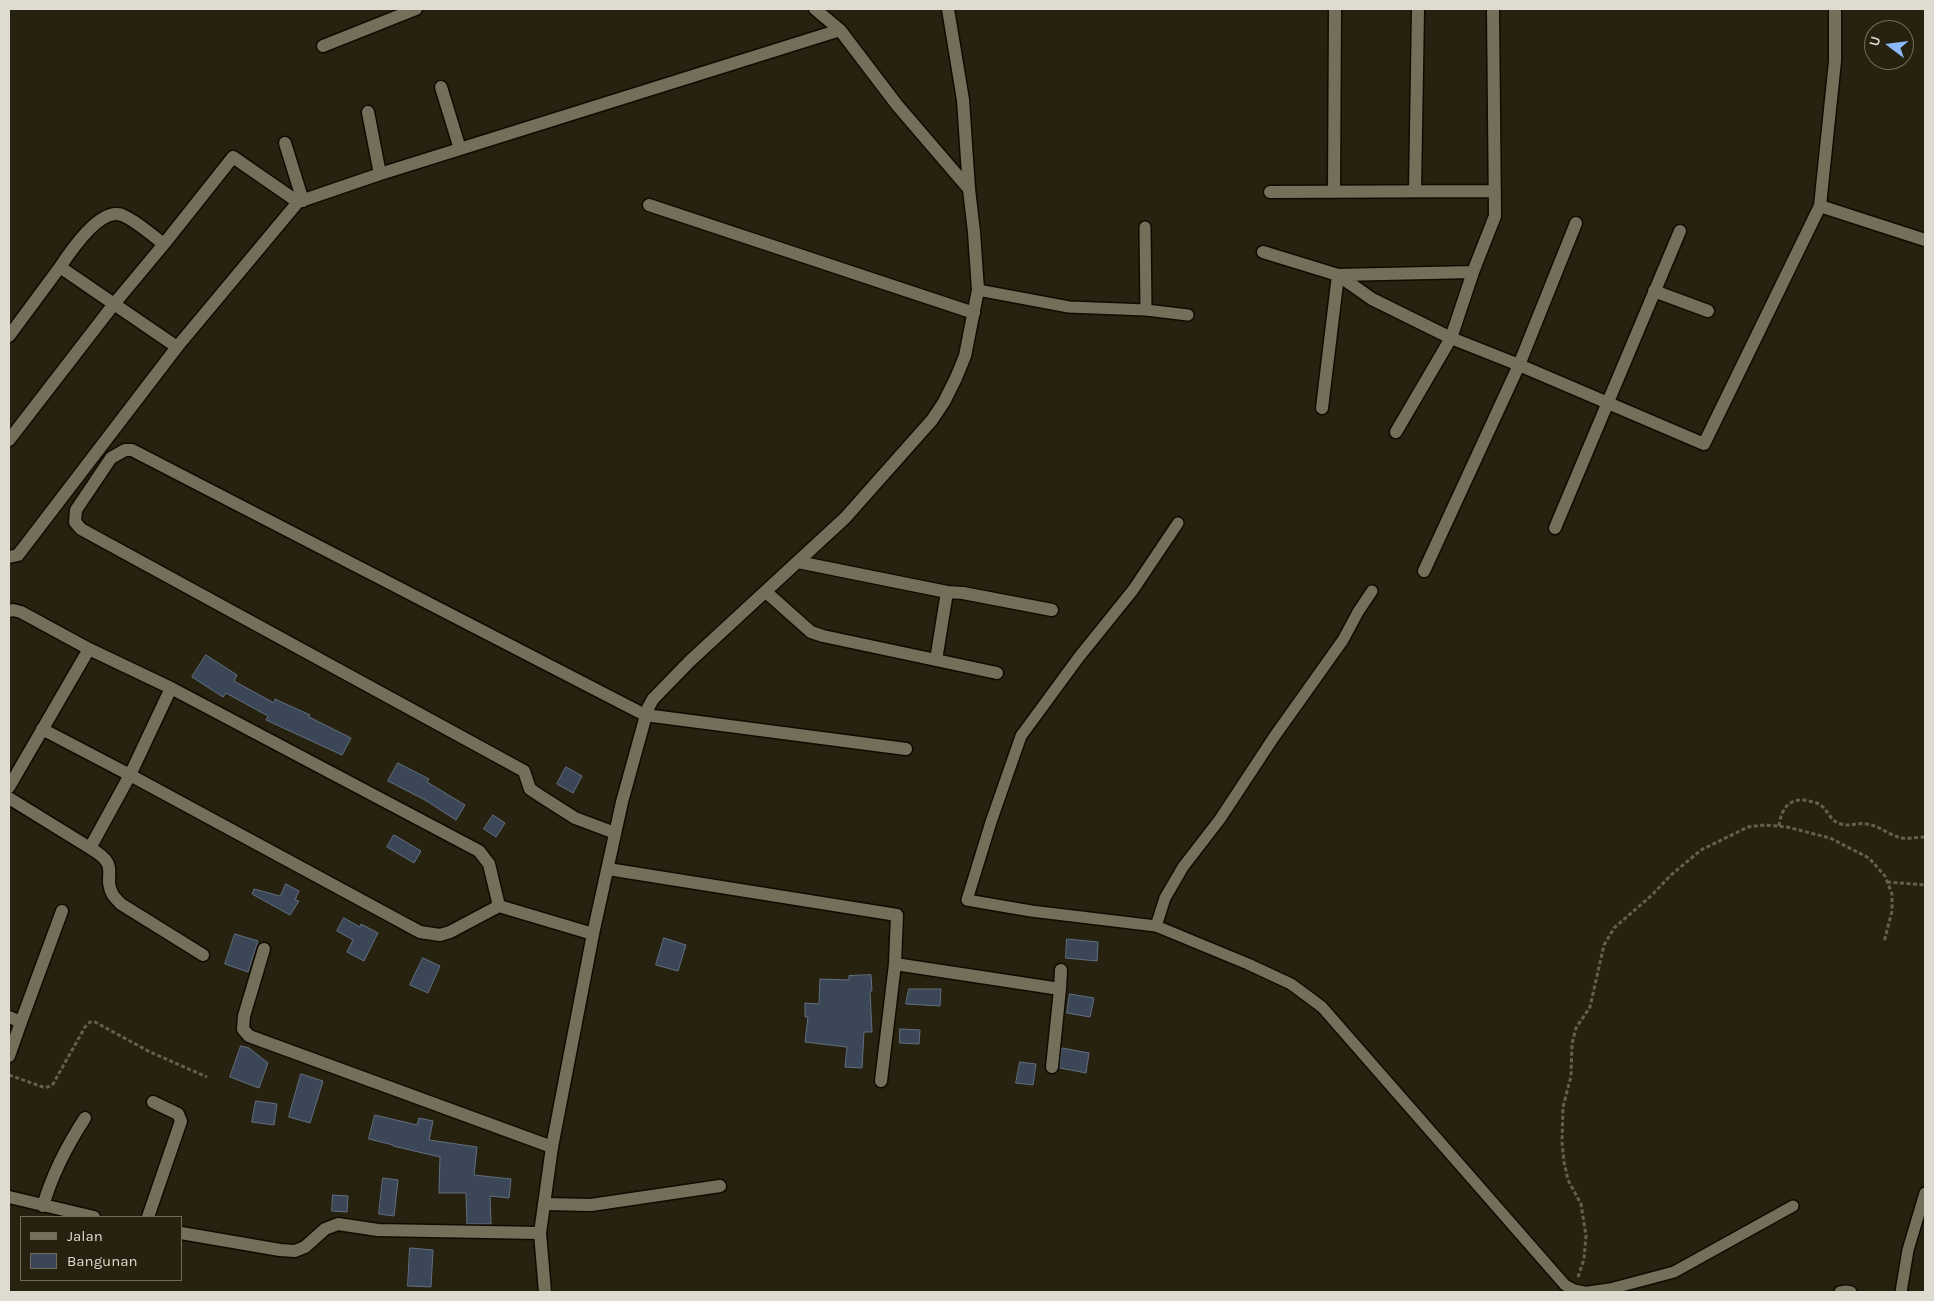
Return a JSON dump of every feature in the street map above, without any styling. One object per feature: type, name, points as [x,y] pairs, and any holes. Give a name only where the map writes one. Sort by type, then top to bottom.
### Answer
[{"type":"street","points":[[323,46],[416,9]]},
{"type":"street","points":[[814,9],[840,30],[897,105],[968,189]]},
{"type":"street","points":[[545,1292],[540,1233],[552,1147],[593,934],[644,715],[653,699],[690,660],[845,518],[932,420],[944,402],[965,356],[978,290],[974,232],[968,189],[963,100],[948,9]]},
{"type":"street","points":[[1334,192],[1335,9]]},
{"type":"street","points":[[1415,191],[1418,9]]},
{"type":"street","points":[[1396,432],[1451,338],[1473,272],[1495,216],[1493,9]]},
{"type":"street","points":[[1263,252],[1338,275],[1372,298],[1451,338],[1704,444],[1820,206],[1835,61],[1834,9]]},
{"type":"street","points":[[9,557],[18,555],[177,347],[301,202],[380,174],[840,30]]},
{"type":"street","points":[[441,87],[460,149]]},
{"type":"street","points":[[368,112],[380,174]]},
{"type":"street","points":[[285,143],[301,202]]},
{"type":"street","points":[[9,440],[114,304],[233,157],[301,202]]},
{"type":"street","points":[[1270,192],[1495,191]]},
{"type":"street","points":[[649,205],[974,313]]},
{"type":"street","points":[[1820,206],[1925,240]]},
{"type":"street","points":[[9,336],[78,241],[109,215],[121,215],[164,244]]},
{"type":"street","points":[[1424,571],[1519,365],[1576,223]]},
{"type":"street","points":[[1555,528],[1606,402],[1680,231]]},
{"type":"street","points":[[60,267],[177,347]]},
{"type":"street","points":[[1338,275],[1473,272]]},
{"type":"street","points":[[1322,408],[1338,275]]},
{"type":"street","points":[[1654,291],[1708,311]]},
{"type":"street","points":[[615,834],[575,818],[542,798],[530,789],[524,770],[81,529],[75,522],[76,510],[111,458],[125,450],[132,450],[644,715],[906,749]]},
{"type":"street","points":[[798,562],[948,592],[963,593],[1052,610]]},
{"type":"street","points":[[766,592],[811,632],[997,673]]},
{"type":"street","points":[[936,660],[948,592]]},
{"type":"street","points":[[9,611],[21,612],[89,649],[171,688],[479,851],[488,864],[499,906]]},
{"type":"street","points":[[9,787],[89,649]]},
{"type":"street","points":[[90,848],[130,775],[171,688]]},
{"type":"street","points":[[42,729],[420,932],[440,935],[450,932],[499,906],[593,934]]},
{"type":"street","points":[[9,798],[101,854],[108,862],[111,872],[110,885],[113,895],[121,904],[203,955]]},
{"type":"street","points":[[608,869],[897,915],[895,964],[881,1081]]},
{"type":"street","points":[[9,1056],[62,911]]},
{"type":"street","points":[[264,949],[244,1016],[243,1029],[249,1036],[552,1147]]},
{"type":"street","points":[[895,964],[1060,989]]},
{"type":"street","points":[[1052,1067],[1061,970]]},
{"type":"street","points":[[9,1017],[21,1022]]},
{"type":"street","points":[[148,1216],[181,1121],[178,1114],[153,1102]]},
{"type":"street","points":[[43,1206],[48,1189],[75,1133],[85,1118]]},
{"type":"street","points":[[544,1204],[591,1205],[720,1186]]},
{"type":"street","points":[[9,1197],[89,1216]]},
{"type":"street","points":[[182,1234],[280,1250],[295,1250],[305,1247],[325,1229],[338,1224],[378,1230],[540,1233]]},
{"type":"lane","points":[[1145,227],[1146,310]]},
{"type":"lane","points":[[978,290],[1069,307],[1146,310],[1188,315]]},
{"type":"lane","points":[[1178,523],[1134,590],[1079,657],[1021,736],[991,822],[967,900],[1031,911],[1156,926],[1291,984],[1322,1007],[1561,1280],[1579,1292],[1610,1289],[1674,1272],[1793,1206]]},
{"type":"lane","points":[[1156,926],[1165,898],[1183,867],[1220,819],[1274,737],[1343,640],[1372,591]]},
{"type":"lane","points":[[1901,1292],[1904,1266],[1925,1193]]},
{"type":"lane","points":[[1840,1292],[1851,1292]]},
{"type":"path","points":[[1779,826],[1781,814],[1785,806],[1795,800],[1809,801],[1820,804],[1830,818],[1838,824],[1849,826],[1865,823],[1880,827],[1900,838],[1925,837]]},
{"type":"path","points":[[1579,1292],[1586,1236],[1581,1204],[1568,1180],[1564,1162],[1562,1142],[1563,1107],[1571,1076],[1572,1044],[1576,1028],[1590,1007],[1604,945],[1614,928],[1701,850],[1748,827],[1779,826],[1830,838],[1869,858],[1885,876],[1892,894],[1892,911],[1884,942]]},
{"type":"path","points":[[1887,882],[1925,886]]},
{"type":"path","points":[[9,1075],[44,1087],[53,1084],[85,1027],[90,1022],[95,1022],[150,1052],[207,1077]]},
{"type":"building","points":[[206,655],[237,675],[234,681],[274,703],[275,699],[310,715],[309,717],[351,738],[342,755],[266,720],[268,716],[226,693],[223,697],[192,677]]},
{"type":"building","points":[[398,763],[429,779],[427,782],[465,805],[456,820],[425,800],[388,781]]},
{"type":"building","points":[[566,767],[582,776],[573,793],[557,784]]},
{"type":"building","points":[[493,815],[505,823],[496,837],[484,829]]},
{"type":"building","points":[[394,835],[421,851],[414,863],[387,847]]},
{"type":"building","points":[[286,884],[299,891],[295,900],[299,901],[290,915],[252,894],[254,889],[280,896]]},
{"type":"building","points":[[344,918],[360,927],[361,924],[378,933],[364,961],[347,952],[353,940],[337,931]]},
{"type":"building","points":[[235,934],[258,941],[248,972],[225,964]]},
{"type":"building","points":[[664,938],[686,945],[678,971],[656,965]]},
{"type":"building","points":[[1067,939],[1098,942],[1097,961],[1066,958]]},
{"type":"building","points":[[423,958],[440,966],[428,993],[410,985]]},
{"type":"building","points":[[871,975],[872,1032],[864,1032],[862,1068],[845,1067],[847,1047],[805,1042],[808,1017],[805,1017],[805,1003],[819,1004],[820,979],[849,980],[849,976]]},
{"type":"building","points":[[909,989],[941,989],[940,1006],[906,1004]]},
{"type":"building","points":[[1070,994],[1094,998],[1090,1017],[1067,1013]]},
{"type":"building","points":[[900,1029],[920,1030],[919,1044],[900,1043]]},
{"type":"building","points":[[241,1046],[249,1048],[268,1063],[259,1088],[230,1077]]},
{"type":"building","points":[[1062,1048],[1089,1053],[1086,1073],[1060,1068]]},
{"type":"building","points":[[1020,1062],[1036,1064],[1033,1085],[1016,1083]]},
{"type":"building","points":[[301,1074],[323,1081],[310,1123],[289,1117]]},
{"type":"building","points":[[256,1101],[277,1104],[274,1125],[252,1122]]},
{"type":"building","points":[[375,1115],[417,1125],[419,1118],[433,1121],[429,1140],[477,1147],[474,1175],[511,1179],[509,1198],[490,1196],[491,1224],[467,1224],[466,1193],[439,1193],[440,1157],[369,1139]]},
{"type":"building","points":[[383,1178],[398,1180],[394,1216],[379,1214]]},
{"type":"building","points":[[333,1195],[348,1196],[347,1212],[332,1211]]},
{"type":"building","points":[[410,1248],[433,1250],[431,1287],[408,1286]]}]
